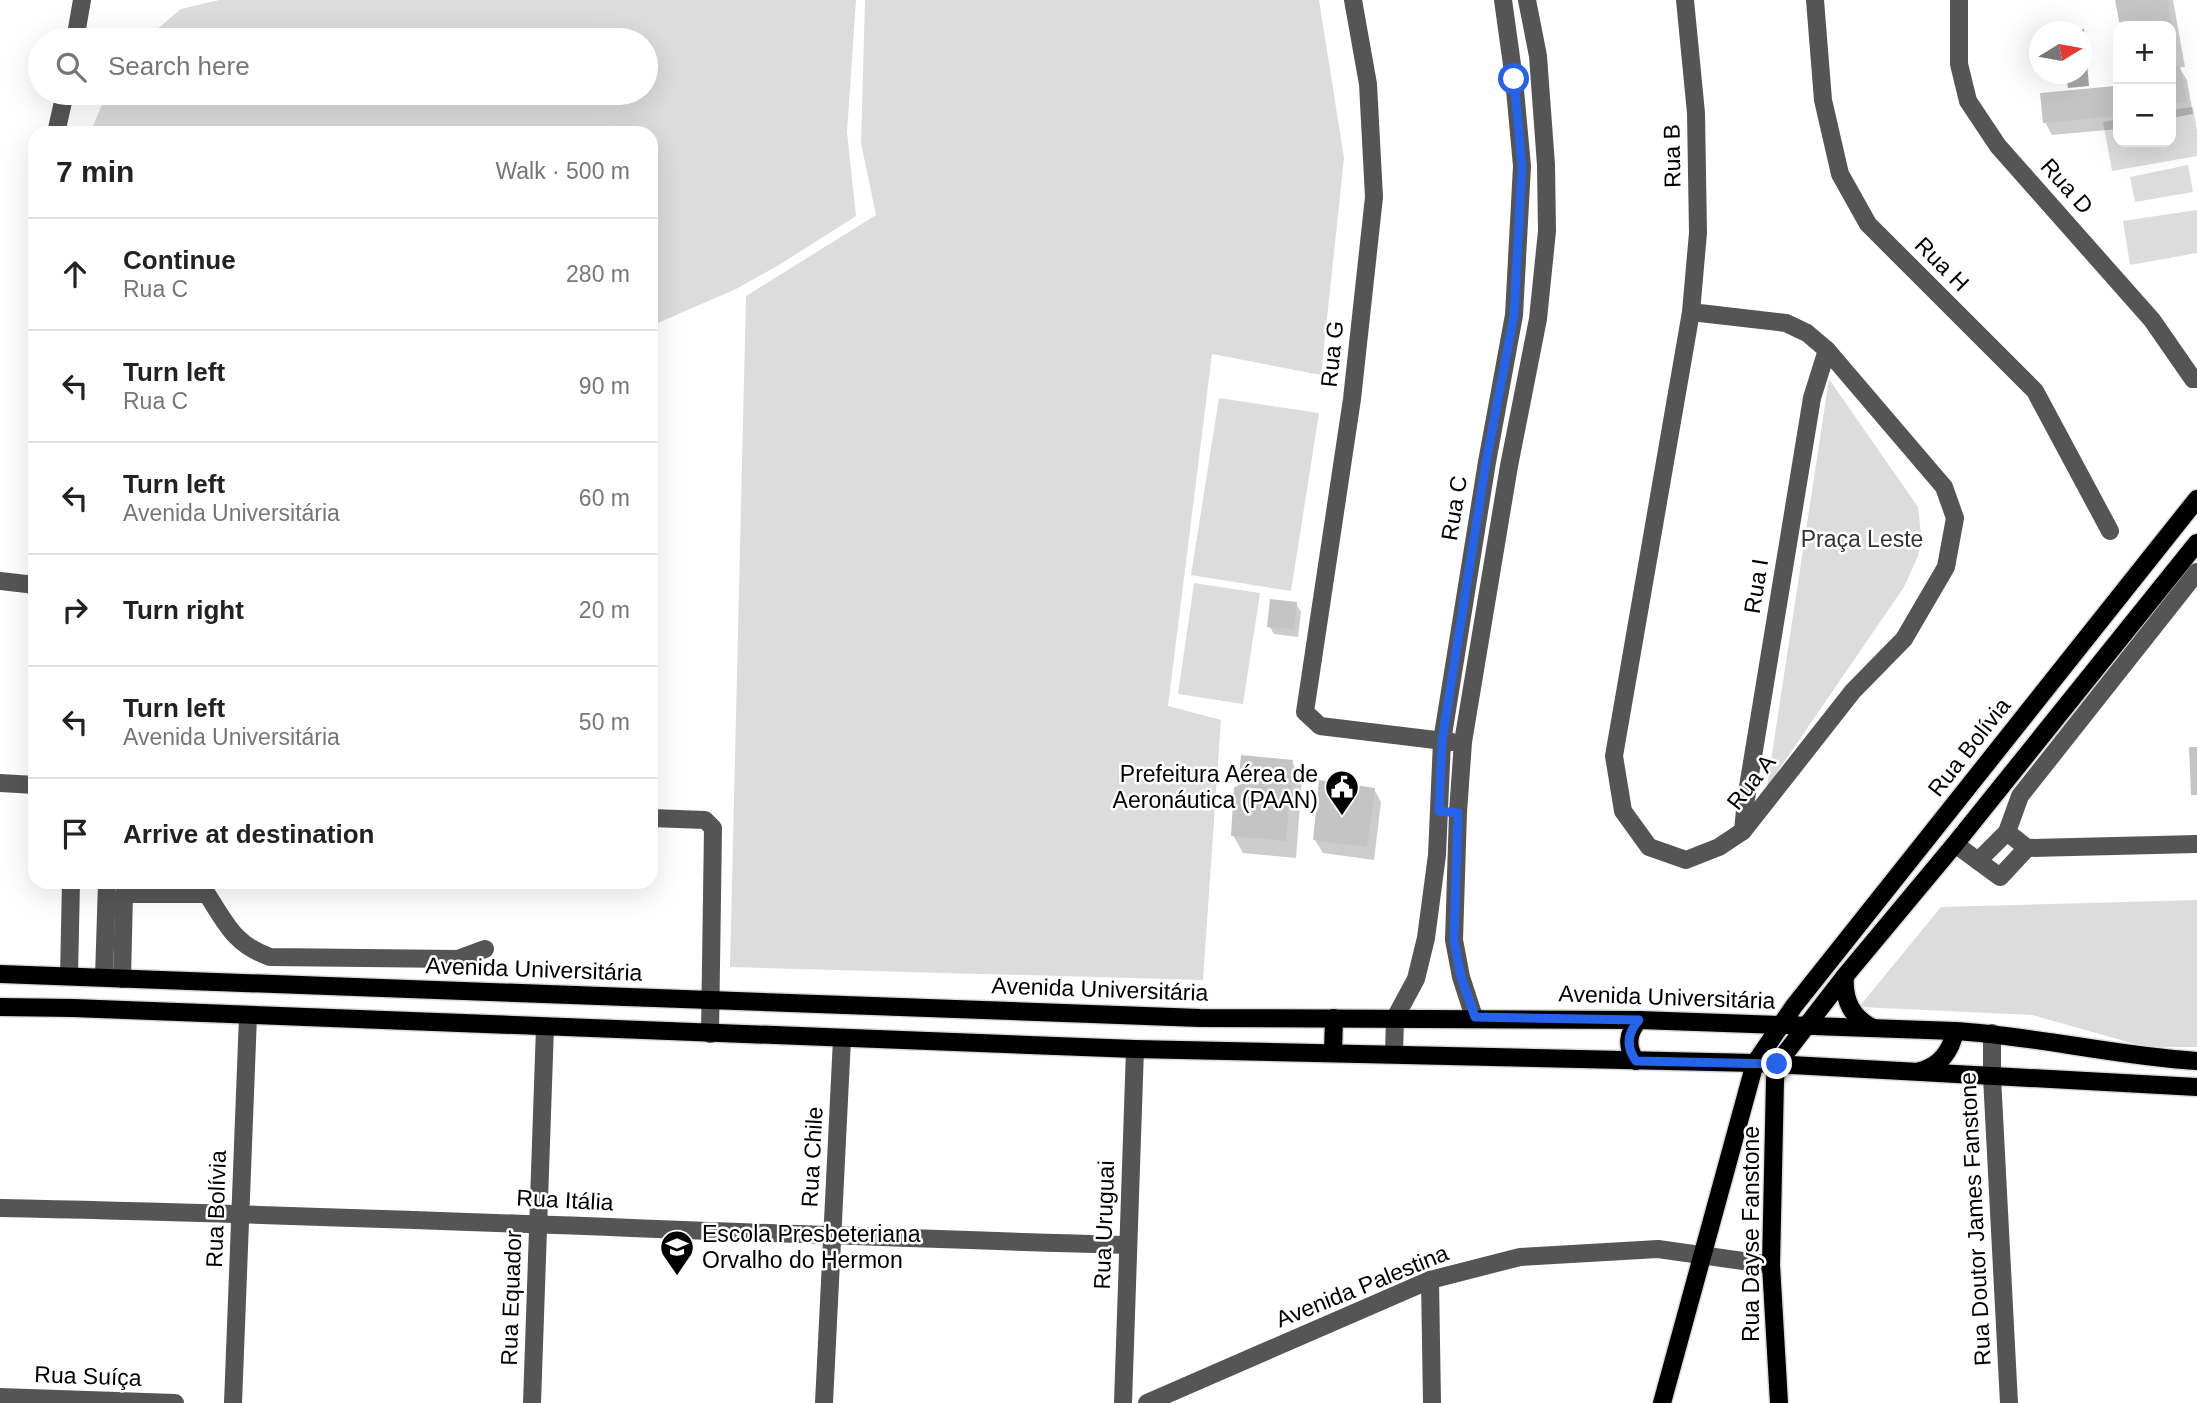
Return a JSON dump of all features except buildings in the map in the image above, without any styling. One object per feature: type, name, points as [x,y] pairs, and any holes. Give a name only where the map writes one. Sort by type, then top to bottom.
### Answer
[{"type":"main road","name":"Rua Bolívia","points":[[1662,1403],[1755,1063],[1781,1025],[2197,499]]},
{"type":"main road","points":[[1777,1064],[1845,976],[1955,845],[2197,543]]},
{"type":"main road","name":"Avenida Universitária","points":[[0,974],[1200,1018],[1475,1017],[1955,1031],[1992,1033],[2144,1058],[2197,1061]]},
{"type":"main road","points":[[1845,976],[1844,986],[1849,1006],[1859,1019],[1873,1028]]},
{"type":"main road","points":[[97,1009],[111,1003],[116,997],[113,978]]},
{"type":"main road","points":[[0,1007],[1135,1049],[1755,1063],[2197,1087]]},
{"type":"main road","points":[[1333,1053],[1334,1018]]},
{"type":"main road","points":[[1636,1061],[1629,1039],[1630,1032],[1639,1020]]},
{"type":"main road","points":[[1917,1071],[1943,1058],[1953,1041],[1955,1031]]},
{"type":"main road","name":"Rua Dayse Fanstone","points":[[1777,1064],[1772,1265],[1779,1403]]},
{"type":"street","points":[[77,28],[82,0]]},
{"type":"street","name":"Rua G","points":[[1353,0],[1367,84],[1374,197],[1352,399],[1305,712],[1320,726],[1442,741]]},
{"type":"street","name":"Rua C","points":[[1395,1018],[1416,979],[1426,938],[1437,855],[1442,741],[1486,462],[1514,315],[1522,166],[1503,0]]},
{"type":"street","name":"Rua C","points":[[1475,1017],[1461,977],[1454,940],[1463,742],[1509,466],[1538,319],[1547,231],[1546,165],[1538,56],[1527,0]]},
{"type":"street","name":"Rua B","points":[[1685,0],[1696,113],[1699,233],[1691,312]]},
{"type":"street","name":"Rua H","points":[[1815,0],[1823,100],[1840,174],[1868,224],[2035,391],[2110,531]]},
{"type":"street","name":"Rua D","points":[[1959,0],[1959,64],[1968,101],[1998,146],[2152,320],[2193,379],[2197,379]]},
{"type":"street","points":[[58,126],[62,105]]},
{"type":"street","points":[[1522,166],[1546,165]]},
{"type":"street","name":"Rua A","points":[[1691,312],[1786,323],[1807,333],[1827,350],[1944,487],[1955,518],[1946,568],[1904,639],[1853,691],[1743,831],[1719,847],[1686,860],[1649,848],[1623,811],[1614,756],[1691,312]]},
{"type":"street","name":"Rua I","points":[[1743,831],[1812,398],[1827,350]]},
{"type":"street","points":[[1486,462],[1509,466]]},
{"type":"street","points":[[1978,861],[2007,832],[2020,796],[2197,572]]},
{"type":"street","points":[[0,581],[28,584]]},
{"type":"street","points":[[1442,741],[1463,742]]},
{"type":"street","points":[[0,783],[28,785]]},
{"type":"street","points":[[1439,811],[1458,813]]},
{"type":"street","points":[[658,818],[705,820],[713,828],[710,1034]]},
{"type":"street","points":[[2007,832],[2027,848],[2197,844]]},
{"type":"street","points":[[1955,845],[2000,877],[2027,848]]},
{"type":"street","points":[[1437,855],[1457,857]]},
{"type":"street","points":[[69,976],[71,889]]},
{"type":"street","points":[[113,978],[112,890],[207,894],[234,936],[252,950],[270,957],[458,959],[485,949]]},
{"type":"street","points":[[1426,938],[1454,940]]},
{"type":"street","name":"Rua Bolívia","points":[[233,1403],[248,1016]]},
{"type":"street","points":[[1394,1054],[1395,1018]]},
{"type":"street","name":"Rua Equador","points":[[532,1403],[545,1027]]},
{"type":"street","name":"Rua Doutor James Fanstone","points":[[1992,1033],[2009,1403]]},
{"type":"street","name":"Rua Chile","points":[[824,1403],[842,1039]]},
{"type":"street","name":"Rua Uruguai","points":[[1123,1403],[1135,1049]]},
{"type":"street","name":"Rua Itália","points":[[0,1208],[240,1213],[832,1237],[1128,1245]]},
{"type":"street","name":"Avenida Palestina","points":[[1147,1403],[1430,1280],[1520,1257],[1658,1249],[1772,1265]]},
{"type":"street","points":[[1430,1280],[1432,1403]]},
{"type":"street","name":"Rua Suíça","points":[[0,1398],[175,1403]]},
{"type":"green space","points":[[219,0],[856,0],[847,132],[856,216],[736,289],[658,323],[658,126],[93,126],[102,105],[658,105],[658,28],[158,28],[181,9]]},
{"type":"green space","points":[[865,0],[1319,0],[1344,158],[1321,375],[1212,354],[1168,706],[1221,720],[1203,980],[730,967],[746,296],[876,215],[861,143]]},
{"type":"green space","points":[[2193,107],[2197,156],[2112,171],[2103,122],[2113,120],[2113,147],[2176,147],[2176,109]]},
{"type":"green space","points":[[2188,165],[2193,192],[2135,202],[2130,177]]},
{"type":"green space","points":[[2197,210],[2197,253],[2130,265],[2123,221]]},
{"type":"green space","name":"Praça Leste","points":[[1829,379],[1918,507],[1921,534],[1918,556],[1904,587],[1767,787]]},
{"type":"green space","points":[[1219,398],[1319,413],[1291,591],[1191,575]]},
{"type":"green space","points":[[1194,583],[1260,593],[1243,704],[1178,694]]},
{"type":"green space","points":[[2197,900],[2197,1047],[2146,1047],[2032,1015],[1859,1007],[1941,907]]},
{"type":"shaded area","points":[[2067,84],[2089,84],[2089,86],[2068,88]]},
{"type":"place","name":"Prefeitura Aérea de Aeronáutica (PAAN)","points":[[1342,817]]},
{"type":"place","name":"Escola Presbeteriana Orvalho do Hermon","points":[[677,1277]]},
{"type":"route","points":[[1514,79],[1522,166],[1514,315],[1486,462],[1442,741],[1439,811],[1458,813],[1454,940],[1461,977],[1475,1017],[1639,1020],[1630,1032],[1629,1039],[1629,1047],[1636,1061],[1777,1064]]}]
